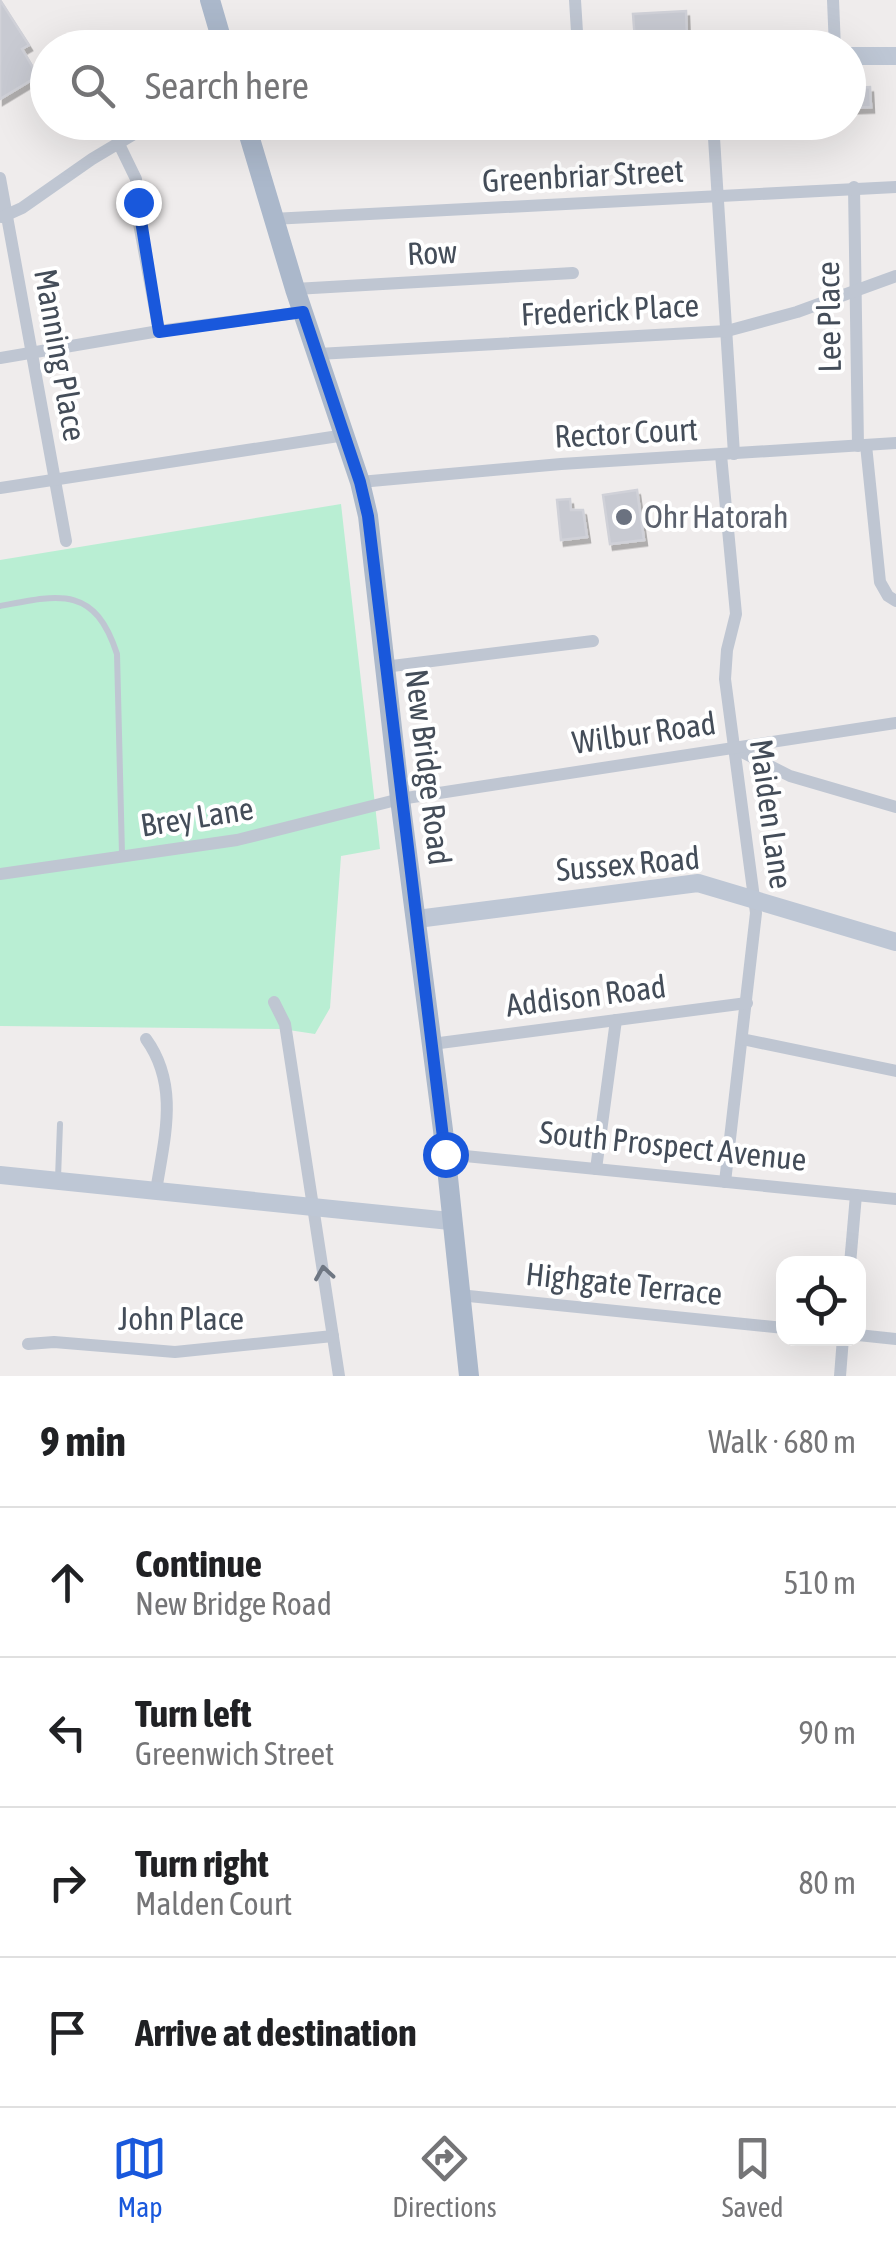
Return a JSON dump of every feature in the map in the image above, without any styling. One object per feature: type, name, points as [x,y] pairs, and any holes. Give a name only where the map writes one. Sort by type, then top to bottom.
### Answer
[{"type":"main road","points":[[210,0],[219,30]]},
{"type":"main road","name":"New Bridge Road","points":[[250,140],[368,516],[469,1376]]},
{"type":"street","points":[[575,0],[577,30]]},
{"type":"street","points":[[833,0],[834,30]]},
{"type":"street","points":[[866,56],[896,56]]},
{"type":"street","points":[[4,217],[122,140]]},
{"type":"street","name":"Maiden Lane","points":[[715,140],[727,331],[736,614],[725,665],[756,924],[725,1182]]},
{"type":"street","points":[[118,142],[136,178],[138,218],[159,332]]},
{"type":"street","name":"Manning Place","points":[[0,178],[4,217],[66,542]]},
{"type":"street","name":"Lee Place","points":[[854,187],[862,446],[880,582],[896,601]]},
{"type":"street","name":"Greenbriar Street","points":[[272,219],[896,187]]},
{"type":"street","name":"Row","points":[[294,289],[572,273]]},
{"type":"street","name":"Frederick Place","points":[[318,354],[727,331],[797,312],[896,276]]},
{"type":"street","points":[[0,358],[303,312]]},
{"type":"street","points":[[0,488],[344,434]]},
{"type":"street","name":"Rector Court","points":[[360,482],[560,464],[896,443]]},
{"type":"street","points":[[384,667],[593,641]]},
{"type":"street","name":"Wilbur Road","points":[[400,799],[896,723]]},
{"type":"street","points":[[734,748],[790,776],[896,807]]},
{"type":"street","name":"Brey Lane","points":[[0,874],[255,836],[400,799]]},
{"type":"street","name":"Sussex Road","points":[[417,919],[681,883],[712,885],[896,942]]},
{"type":"street","points":[[274,1002],[285,1024],[339,1376]]},
{"type":"street","name":"Addison Road","points":[[432,1044],[746,1003]]},
{"type":"street","points":[[596,1169],[616,1020]]},
{"type":"street","points":[[146,1040],[160,1062],[168,1094],[156,1192]]},
{"type":"street","points":[[742,1040],[896,1072]]},
{"type":"street","name":"South Prospect Avenue","points":[[445,1154],[896,1199]]},
{"type":"street","points":[[0,1175],[450,1222]]},
{"type":"street","points":[[851,1256],[856,1195]]},
{"type":"street","name":"Highgate Terrace","points":[[459,1295],[776,1327]]},
{"type":"street","name":"John Place","points":[[28,1344],[54,1342],[174,1352],[333,1336]]},
{"type":"street","points":[[866,1337],[896,1339]]},
{"type":"street","points":[[840,1376],[842,1346]]},
{"type":"lane","points":[[0,606],[38,598],[73,600],[94,608],[109,630],[117,654],[122,857]]},
{"type":"lane","points":[[58,1181],[60,1124]]},
{"type":"green space","points":[[341,504],[380,849],[341,856],[330,1008],[315,1034],[282,1029],[0,1026],[0,560]]},
{"type":"building","points":[[0,0],[29,45],[22,49],[30,62],[30,81],[0,99]]},
{"type":"building","points":[[686,11],[687,30],[634,30],[633,14]]},
{"type":"building","points":[[866,87],[870,87],[871,107],[866,107]]},
{"type":"building","name":"Ohr Hatorah","points":[[637,490],[644,540],[610,544],[603,495]]},
{"type":"building","points":[[570,499],[571,510],[583,510],[587,537],[561,540],[557,500]]},
{"type":"place","name":"Ohr Hatorah","points":[[624,517]]},
{"type":"route","points":[[138,202],[159,332],[303,312],[360,482],[368,516],[445,1154]]}]
